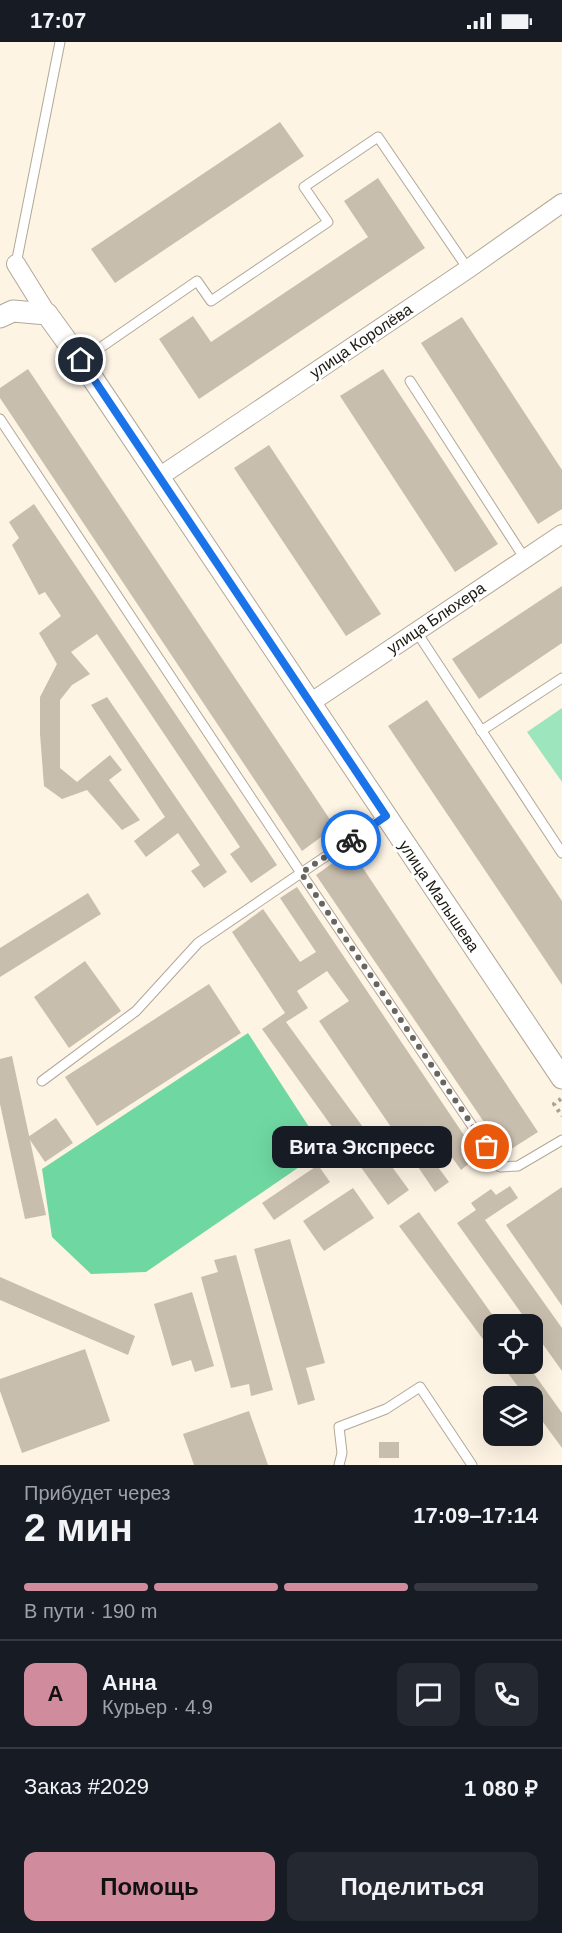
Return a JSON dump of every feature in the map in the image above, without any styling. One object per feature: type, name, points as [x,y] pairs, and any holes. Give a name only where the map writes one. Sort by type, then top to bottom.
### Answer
[{"type":"street","name":"улица Королёва","points":[[159,477],[562,203]]},
{"type":"street","name":"улица Малышева","points":[[16,264],[47,314],[81,360],[386,816],[553,1058],[562,1078]]},
{"type":"street","points":[[0,317],[13,311],[47,314]]},
{"type":"street","name":"улица Блюхера","points":[[310,703],[562,534]]},
{"type":"lane","points":[[16,264],[60,42]]},
{"type":"lane","points":[[81,360],[197,281],[211,301],[328,222],[304,187],[378,137],[468,269]]},
{"type":"lane","points":[[410,381],[525,559]]},
{"type":"lane","points":[[0,419],[301,873],[500,1167],[518,1166],[562,1140]]},
{"type":"lane","points":[[416,631],[561,850]]},
{"type":"lane","points":[[481,731],[562,678]]},
{"type":"lane","points":[[42,1081],[136,1011],[198,943],[386,816]]},
{"type":"lane","points":[[339,1465],[342,1453],[339,1427],[386,1409],[420,1387],[472,1465]]},
{"type":"path","points":[[562,1099],[554,1104],[562,1116]]},
{"type":"green space","points":[[562,708],[562,782],[527,732]]},
{"type":"green space","points":[[248,1033],[324,1150],[146,1272],[91,1274],[52,1237],[42,1169]]},
{"type":"building","points":[[280,122],[304,156],[115,283],[91,249]]},
{"type":"building","points":[[378,178],[425,248],[199,399],[159,339],[193,316],[211,342],[368,237],[344,201]]},
{"type":"building","points":[[462,317],[562,470],[562,509],[538,524],[421,343]]},
{"type":"building","points":[[28,369],[335,827],[302,851],[0,398],[0,388]]},
{"type":"building","points":[[383,369],[498,544],[455,572],[340,396]]},
{"type":"building","points":[[269,445],[381,614],[346,636],[234,468]]},
{"type":"building","points":[[34,504],[277,865],[251,883],[230,854],[240,847],[97,634],[71,652],[90,674],[72,685],[60,700],[60,768],[77,782],[110,755],[122,770],[109,780],[140,820],[122,830],[87,790],[62,799],[44,786],[40,697],[57,664],[39,633],[61,616],[45,592],[39,595],[12,545],[19,538],[9,522]]},
{"type":"building","points":[[562,586],[562,643],[479,699],[452,659]]},
{"type":"building","points":[[107,697],[227,872],[204,888],[191,871],[200,865],[178,833],[146,857],[134,841],[165,817],[91,705]]},
{"type":"building","points":[[427,700],[562,901],[562,985],[388,726]]},
{"type":"building","points":[[351,850],[538,1132],[505,1153],[316,875]]},
{"type":"building","points":[[297,887],[478,1156],[461,1170],[442,1143],[427,1152],[449,1182],[435,1192],[319,1021],[349,1001],[327,971],[297,991],[308,1008],[286,1022],[409,1190],[388,1205],[262,1029],[285,1013],[232,932],[263,909],[300,962],[316,952],[280,898]]},
{"type":"building","points":[[88,893],[101,914],[0,977],[0,948]]},
{"type":"building","points":[[85,961],[121,1011],[69,1048],[34,997]]},
{"type":"building","points":[[209,984],[241,1033],[97,1126],[65,1077]]},
{"type":"building","points":[[12,1056],[46,1215],[25,1219],[0,1104],[0,1059]]},
{"type":"building","points":[[56,1118],[73,1143],[45,1162],[28,1137]]},
{"type":"building","points":[[318,1165],[330,1182],[274,1220],[262,1203]]},
{"type":"building","points":[[510,1186],[518,1198],[485,1220],[562,1328],[562,1371],[543,1344],[543,1314],[522,1314],[457,1223],[476,1210],[471,1203],[491,1189],[496,1195]]},
{"type":"building","points":[[562,1187],[562,1306],[506,1225]]},
{"type":"building","points":[[353,1188],[374,1218],[324,1251],[303,1221]]},
{"type":"building","points":[[419,1212],[492,1314],[483,1314],[483,1339],[399,1226]]},
{"type":"building","points":[[290,1239],[325,1363],[306,1368],[315,1400],[298,1405],[254,1249]]},
{"type":"building","points":[[236,1255],[273,1390],[251,1396],[249,1384],[231,1388],[201,1277],[218,1272],[214,1260]]},
{"type":"building","points":[[0,1277],[135,1336],[128,1355],[0,1300]]},
{"type":"building","points":[[192,1292],[214,1366],[195,1372],[191,1360],[172,1366],[154,1304]]},
{"type":"building","points":[[85,1349],[110,1421],[22,1453],[0,1391],[0,1379]]},
{"type":"building","points":[[508,1374],[534,1374],[543,1386],[518,1386]]},
{"type":"building","points":[[543,1386],[562,1413],[562,1448],[543,1422]]},
{"type":"building","points":[[249,1411],[268,1465],[194,1465],[183,1434]]},
{"type":"building","points":[[379,1442],[399,1442],[399,1458],[379,1458]]},
{"type":"way so far","points":[[351,840],[301,873],[487,1147]]},
{"type":"place","name":"Вита Экспресс","points":[[487,1147]]},
{"type":"route","points":[[81,360],[386,816],[351,840]]}]
